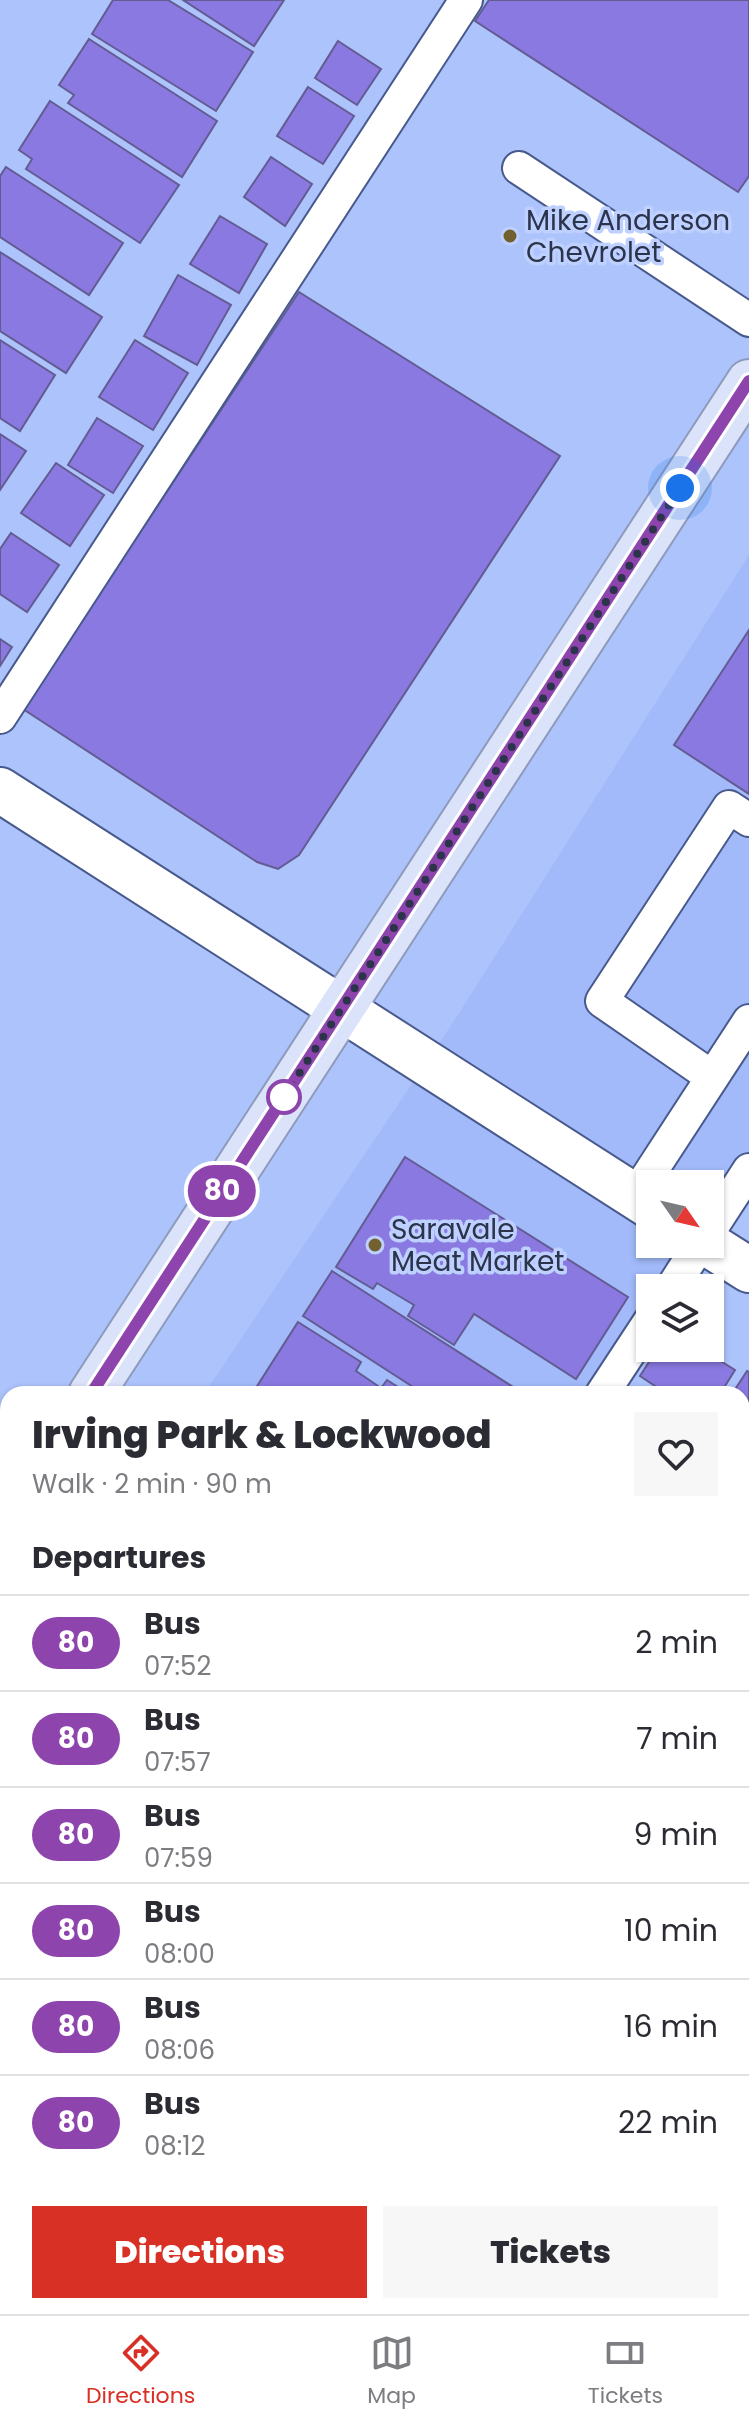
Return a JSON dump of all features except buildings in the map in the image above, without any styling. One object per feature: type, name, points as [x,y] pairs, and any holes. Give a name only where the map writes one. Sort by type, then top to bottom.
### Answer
[{"type":"main road","points":[[96,1386],[749,382]]},
{"type":"street","points":[[0,790],[636,1197]]},
{"type":"street","points":[[724,1254],[749,1270]]},
{"type":"lane","points":[[0,717],[466,0]]},
{"type":"lane","points":[[519,168],[749,320]]},
{"type":"lane","points":[[712,1077],[602,1001],[729,807],[749,820]]},
{"type":"lane","points":[[660,1170],[712,1077],[749,1021]]},
{"type":"lane","points":[[724,1208],[749,1170]]},
{"type":"lane","points":[[607,1386],[636,1342]]},
{"type":"shaded area","points":[[749,555],[749,1155],[724,1193],[724,1170],[636,1170],[636,1258],[682,1258],[671,1274],[636,1274],[636,1328],[598,1386],[209,1386],[454,1021]]},
{"type":"bus line","name":"80","points":[[96,1386],[749,381]]},
{"type":"place","name":"Mike Anderson Chevrolet","points":[[510,236]]},
{"type":"place","name":"Saravale Meat Market","points":[[375,1245]]},
{"type":"route","points":[[284,1097],[680,488]]}]
